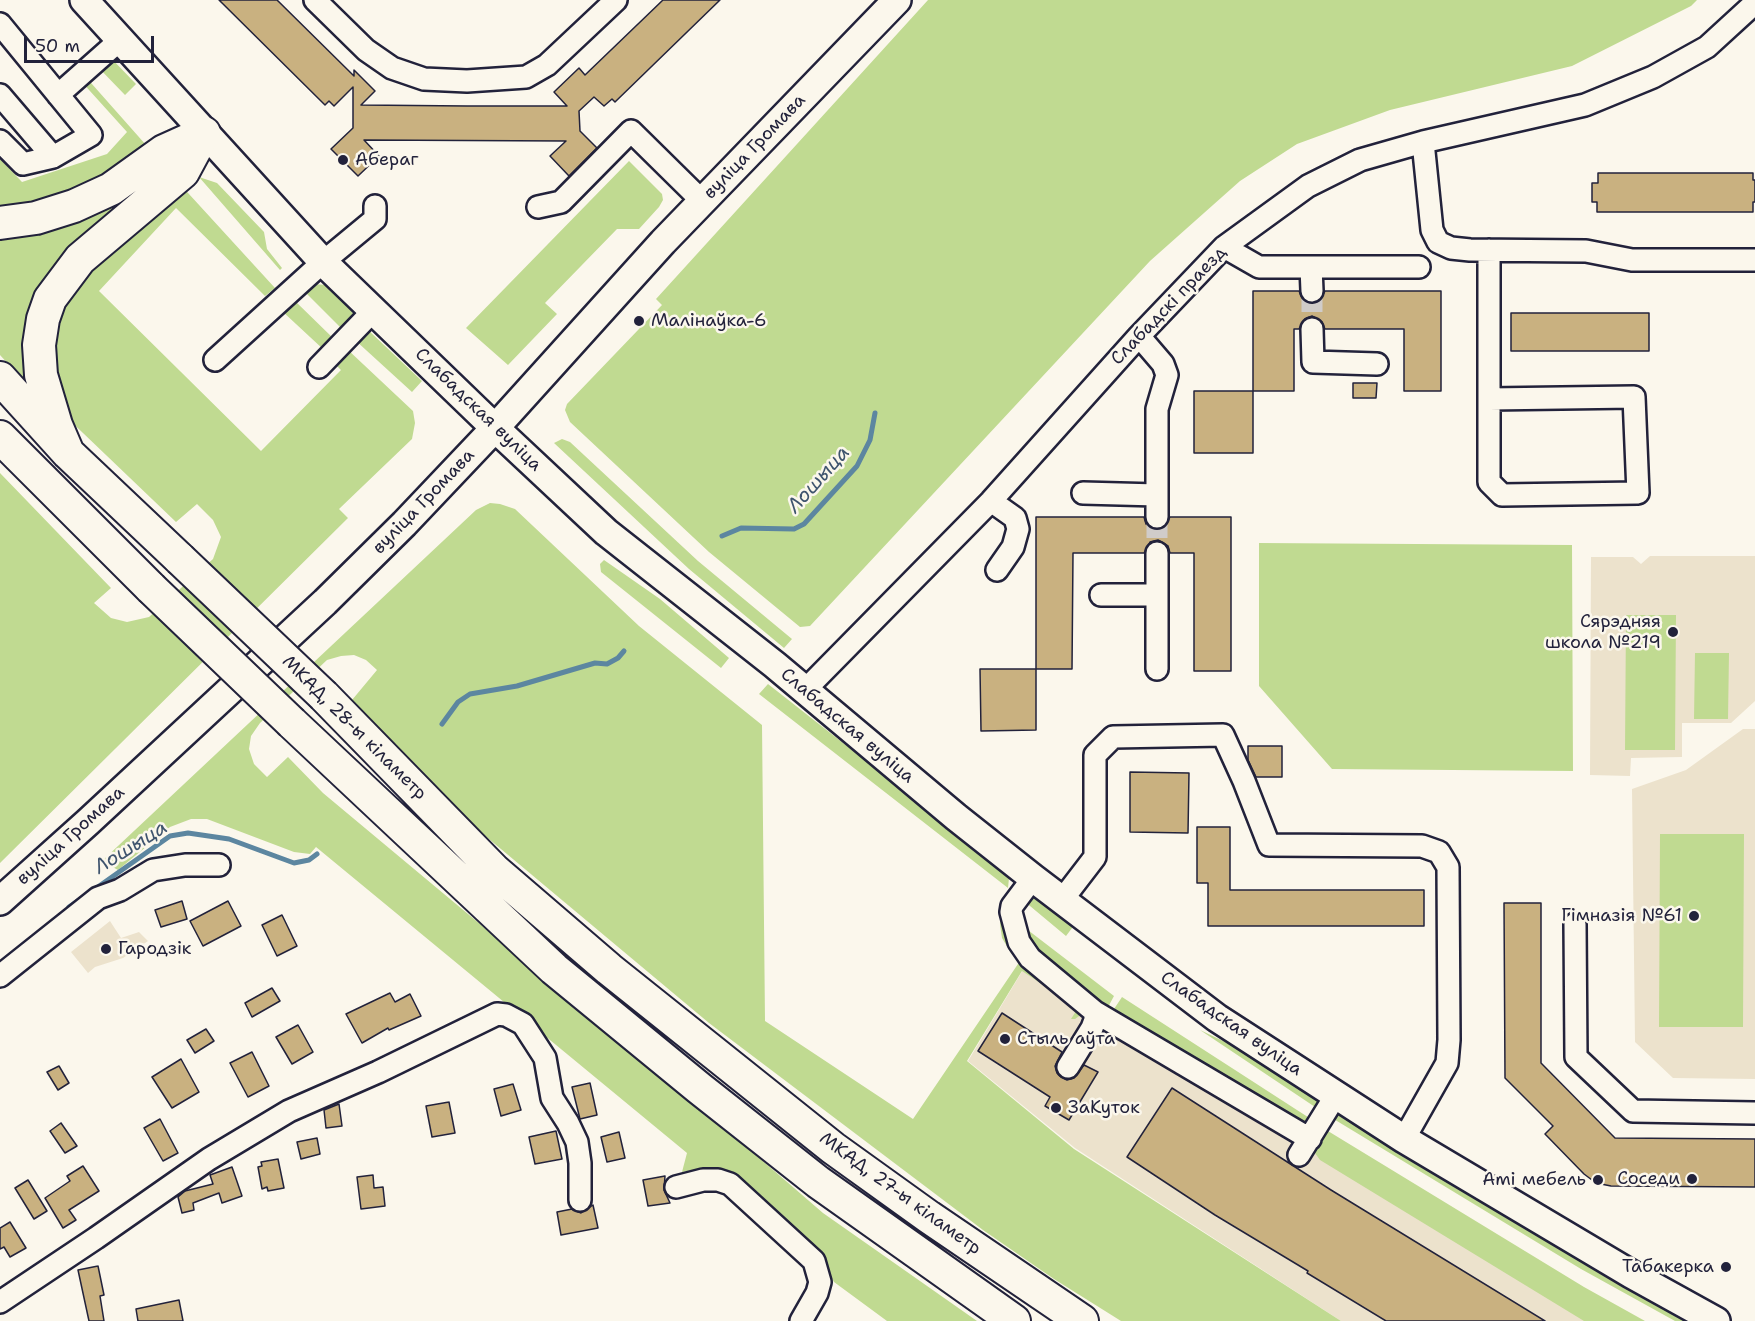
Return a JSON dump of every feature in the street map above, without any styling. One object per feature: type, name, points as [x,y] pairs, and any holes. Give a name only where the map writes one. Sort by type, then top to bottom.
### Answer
[{"type":"highway","points":[[0,223],[36,219],[74,206],[111,189],[164,151],[204,133]]},
{"type":"highway","points":[[68,453],[56,425],[41,375],[39,345],[43,319],[50,299],[80,260],[183,172],[204,133]]},
{"type":"highway","name":"МКАД, 28-ы кіламетр","points":[[0,378],[68,453],[324,696],[495,871],[609,969],[723,1061]]},
{"type":"highway","name":"МКАД, 28-ы кіламетр","points":[[0,437],[151,588],[554,969],[699,1088]]},
{"type":"highway","name":"МКАД, 27-ы кіламетр","points":[[723,1061],[852,1162],[1082,1321]]},
{"type":"highway","name":"МКАД, 27-ы кіламетр","points":[[699,1088],[818,1182],[1014,1321]]},
{"type":"main road","name":"Слабадская вуліца","points":[[84,0],[323,262],[495,428],[606,531],[947,810],[1188,997],[1404,1139],[1631,1274],[1716,1321]]},
{"type":"main road","name":"вуліца Громава","points":[[0,901],[325,602],[404,524],[495,428],[663,242],[897,0]]},
{"type":"street","points":[[315,0],[366,50],[392,68],[424,79],[467,81],[526,76],[547,65],[616,0]]},
{"type":"street","name":"Слабадскі праезд","points":[[804,691],[991,501],[1139,336],[1224,247],[1308,186],[1360,160],[1423,142],[1585,105],[1653,77],[1707,47],[1755,3]]},
{"type":"street","points":[[0,24],[91,135],[53,157],[23,164],[0,141]]},
{"type":"street","points":[[58,95],[120,40]]},
{"type":"street","points":[[0,95],[53,157]]},
{"type":"street","points":[[537,207],[561,202],[631,131],[702,201]]},
{"type":"street","points":[[1423,142],[1432,230],[1438,242],[1451,248],[1586,251],[1632,260],[1755,260]]},
{"type":"street","points":[[215,360],[323,262],[375,219],[375,206]]},
{"type":"street","points":[[1224,247],[1259,267],[1419,267]]},
{"type":"street","points":[[1489,250],[1489,399],[1489,482],[1502,495],[1638,494],[1634,397],[1489,399]]},
{"type":"street","points":[[1311,267],[1312,291]]},
{"type":"street","points":[[319,367],[374,310]]},
{"type":"street","points":[[1312,329],[1313,362],[1377,364]]},
{"type":"street","points":[[1139,336],[1163,364],[1167,375],[1157,409],[1157,517]]},
{"type":"street","points":[[1083,493],[1157,495]]},
{"type":"street","points":[[991,501],[1015,518],[1018,529],[1013,548],[997,570]]},
{"type":"street","points":[[1157,553],[1157,669]]},
{"type":"street","points":[[1101,595],[1157,594]]},
{"type":"street","points":[[1062,900],[1095,857],[1095,754],[1113,737],[1223,735],[1269,845],[1422,846],[1438,852],[1448,867],[1449,1040],[1447,1063],[1404,1139]]},
{"type":"street","points":[[0,976],[99,898],[120,890],[153,870],[184,865],[219,866]]},
{"type":"street","points":[[1033,878],[1012,906],[1011,912],[1019,942],[1030,958],[1095,1012],[1304,1147],[1336,1095]]},
{"type":"street","points":[[1575,924],[1576,1057],[1634,1111],[1755,1113]]},
{"type":"street","points":[[1068,1067],[1092,1028],[1095,1012]]},
{"type":"street","points":[[0,1302],[209,1159],[289,1111],[378,1072],[497,1014],[506,1015],[523,1024],[544,1058],[552,1098],[577,1142],[580,1163],[580,1200]]},
{"type":"street","points":[[676,1187],[703,1180],[718,1180],[730,1184],[814,1261],[820,1282],[817,1293],[801,1321]]},
{"type":"shaded area","name":"Сярэдняя школа №219","points":[[1650,556],[1755,556],[1755,701],[1731,723],[1682,723],[1682,757],[1631,758],[1630,776],[1590,775],[1591,557],[1633,557],[1641,564]]},
{"type":"shaded area","name":"Гімназія №61","points":[[1743,729],[1755,729],[1755,1079],[1673,1078],[1635,1042],[1632,789],[1686,770]]},
{"type":"shaded area","name":"Гародзік","points":[[110,921],[121,938],[139,932],[148,941],[123,958],[95,967],[88,973],[71,952]]},
{"type":"shaded area","points":[[1035,950],[1101,1005],[1596,1321],[1341,1321],[1075,1148],[968,1061]]},
{"type":"green space","points":[[928,0],[1697,0],[1691,6],[1572,66],[1390,110],[1297,144],[1240,181],[1150,261],[810,626],[800,627],[709,552],[570,422],[565,410],[567,404],[662,305],[656,299]]},
{"type":"green space","points":[[109,56],[136,84],[125,95],[94,63]]},
{"type":"green space","points":[[84,75],[146,145],[92,190],[0,213],[0,159],[22,182],[107,154],[127,132],[80,80]]},
{"type":"green space","points":[[629,161],[662,194],[663,200],[659,207],[639,229],[617,229],[545,303],[557,314],[508,365],[466,328]]},
{"type":"green space","points":[[172,163],[69,255],[28,377],[22,379],[0,355],[0,232]]},
{"type":"green space","points":[[199,177],[217,183],[264,232],[267,249],[282,268],[280,270]]},
{"type":"green space","points":[[178,182],[275,288],[265,296],[176,208],[99,291],[261,451],[341,370],[334,363],[347,349],[413,411],[415,423],[412,439],[339,509],[348,518],[0,863],[0,473],[111,588],[94,603],[111,618],[127,622],[149,617],[213,559],[221,537],[213,520],[197,504],[176,522],[60,411],[50,385],[58,304]]},
{"type":"green space","points":[[314,284],[326,285],[359,319],[345,332],[301,288]]},
{"type":"green space","points":[[294,300],[335,340],[324,350],[282,311]]},
{"type":"green space","points":[[366,328],[422,381],[412,392],[355,340]]},
{"type":"green space","points":[[562,439],[570,442],[698,561],[792,639],[784,648],[689,569],[554,443]]},
{"type":"green space","points":[[490,503],[515,509],[639,626],[762,725],[765,1021],[913,1119],[1020,961],[1011,953],[1002,938],[1000,924],[1002,913],[1010,936],[1020,949],[1080,1007],[1082,1014],[1071,1019],[1078,1008],[1022,971],[967,1061],[1074,1149],[1341,1321],[1121,1321],[1054,1279],[983,1230],[709,1023],[483,834],[352,700],[377,670],[366,660],[354,655],[327,660],[260,723],[251,736],[249,749],[254,764],[267,777],[288,757],[323,793],[823,1213],[977,1321],[887,1321],[834,1282],[818,1255],[729,1174],[699,1169],[682,1172],[687,1153],[316,847],[310,854],[294,852],[207,819],[191,819],[170,827],[118,870],[102,861],[476,510]]},
{"type":"green space","points":[[1259,543],[1572,545],[1573,771],[1332,769],[1259,686]]},
{"type":"green space","points":[[604,560],[660,599],[729,658],[721,668],[601,572],[600,564]]},
{"type":"green space","points":[[1626,615],[1676,615],[1675,750],[1625,750]]},
{"type":"green space","points":[[1695,653],[1729,653],[1728,719],[1694,719]]},
{"type":"green space","points":[[768,684],[1006,871],[1009,878],[1008,888],[759,694]]},
{"type":"green space","points":[[1660,834],[1744,834],[1743,1027],[1659,1027]]},
{"type":"green space","points":[[1037,896],[1075,924],[1066,936],[1024,901]]},
{"type":"green space","points":[[1020,924],[1114,996],[1107,1009],[1035,950]]},
{"type":"green space","points":[[1122,997],[1314,1121],[1308,1131],[1112,1012]]},
{"type":"green space","points":[[1200,1030],[1257,1057],[1322,1101],[1321,1111]]},
{"type":"green space","points":[[1342,1115],[1696,1321],[1675,1321],[1581,1269],[1332,1118]]},
{"type":"green space","points":[[1323,1128],[1584,1287],[1645,1321],[1584,1321],[1320,1160],[1313,1146]]},
{"type":"building","points":[[219,0],[277,0],[354,76],[354,70],[375,91],[361,105],[567,106],[554,92],[579,68],[585,75],[663,0],[720,0],[615,102],[612,99],[604,106],[594,97],[579,111],[580,131],[597,148],[569,176],[550,156],[566,141],[364,140],[379,156],[358,176],[331,149],[353,128],[353,87],[334,106],[329,101],[325,105]]},
{"type":"building","points":[[1598,173],[1753,173],[1755,202],[1753,202],[1753,212],[1597,212],[1597,202],[1592,202],[1592,183],[1598,183]]},
{"type":"building","points":[[1253,291],[1299,291],[1302,298],[1312,304],[1319,301],[1325,291],[1441,291],[1441,391],[1404,391],[1404,329],[1325,329],[1322,322],[1312,316],[1305,319],[1299,329],[1294,329],[1294,391],[1253,391]]},
{"type":"building","points":[[1511,313],[1649,313],[1649,351],[1511,351]]},
{"type":"building","points":[[1353,383],[1377,383],[1376,398],[1353,398]]},
{"type":"building","points":[[1194,391],[1253,391],[1253,453],[1194,453]]},
{"type":"building","points":[[1036,517],[1144,517],[1146,524],[1156,530],[1164,528],[1170,517],[1231,517],[1231,671],[1194,671],[1194,553],[1170,553],[1168,546],[1158,540],[1150,542],[1144,553],[1073,553],[1072,669],[1036,669]]},
{"type":"building","points":[[980,669],[1036,669],[1036,730],[981,731]]},
{"type":"building","points":[[1248,746],[1282,746],[1282,777],[1256,777],[1248,760]]},
{"type":"building","points":[[1130,772],[1189,773],[1188,833],[1130,832]]},
{"type":"building","points":[[1197,827],[1230,827],[1230,890],[1424,890],[1424,926],[1208,926],[1208,883],[1197,883]]},
{"type":"building","points":[[182,901],[187,919],[161,927],[155,910]]},
{"type":"building","points":[[228,901],[241,926],[203,946],[190,921]]},
{"type":"building","points":[[1504,903],[1541,903],[1541,1063],[1615,1138],[1755,1139],[1755,1187],[1611,1186],[1596,1183],[1584,1174],[1545,1134],[1553,1126],[1505,1078]]},
{"type":"building","points":[[282,915],[297,946],[277,956],[262,925]]},
{"type":"building","points":[[272,988],[280,1001],[252,1017],[245,1003]]},
{"type":"building","points":[[390,993],[395,1002],[410,994],[421,1016],[389,1030],[388,1028],[362,1043],[346,1014]]},
{"type":"building","points":[[1002,1013],[1062,1052],[1055,1066],[1061,1077],[1067,1080],[1074,1078],[1084,1065],[1098,1072],[1069,1120],[1045,1106],[1050,1097],[978,1051]]},
{"type":"building","points":[[298,1025],[313,1052],[292,1064],[276,1037]]},
{"type":"building","points":[[206,1029],[214,1041],[195,1053],[187,1040]]},
{"type":"building","points":[[252,1052],[269,1086],[248,1097],[230,1063]]},
{"type":"building","points":[[181,1059],[199,1092],[172,1108],[152,1077]]},
{"type":"building","points":[[59,1066],[69,1083],[58,1090],[47,1072]]},
{"type":"building","points":[[590,1083],[597,1115],[580,1119],[572,1087]]},
{"type":"building","points":[[513,1084],[521,1110],[501,1116],[494,1089]]},
{"type":"building","points":[[1172,1088],[1331,1190],[1545,1321],[1386,1321],[1307,1273],[1308,1271],[1215,1215],[1127,1157]]},
{"type":"building","points":[[449,1102],[455,1133],[432,1137],[426,1106]]},
{"type":"building","points":[[339,1104],[342,1126],[326,1128],[324,1110]]},
{"type":"building","points":[[160,1119],[178,1153],[163,1161],[144,1128]]},
{"type":"building","points":[[61,1123],[77,1146],[65,1153],[50,1131]]},
{"type":"building","points":[[556,1131],[562,1159],[535,1164],[529,1137]]},
{"type":"building","points":[[619,1132],[625,1158],[607,1162],[601,1137]]},
{"type":"building","points":[[317,1138],[320,1154],[301,1159],[297,1142]]},
{"type":"building","points":[[278,1159],[284,1188],[268,1191],[267,1187],[262,1189],[258,1167],[262,1166],[261,1162]]},
{"type":"building","points":[[83,1166],[99,1191],[69,1210],[76,1220],[63,1228],[45,1198],[70,1181],[67,1176]]},
{"type":"building","points":[[232,1167],[242,1196],[222,1203],[219,1193],[193,1203],[194,1210],[182,1213],[178,1197],[185,1191],[213,1184],[210,1175]]},
{"type":"building","points":[[373,1175],[374,1188],[383,1187],[385,1206],[361,1209],[357,1177]]},
{"type":"building","points":[[665,1176],[664,1190],[670,1203],[648,1206],[643,1180]]},
{"type":"building","points":[[28,1180],[47,1211],[34,1219],[15,1188]]},
{"type":"building","points":[[593,1205],[598,1228],[561,1235],[557,1212],[572,1209],[581,1213]]},
{"type":"building","points":[[10,1222],[26,1248],[10,1257],[4,1247],[0,1249],[0,1228]]},
{"type":"building","points":[[98,1266],[104,1295],[100,1296],[104,1321],[89,1321],[78,1270]]},
{"type":"building","points":[[179,1300],[183,1321],[138,1321],[136,1309]]},
{"type":"waterway","name":"Лошыца","points":[[722,536],[741,528],[794,529],[804,524],[857,466],[870,440],[875,413]]},
{"type":"waterway","name":"Лошыца","points":[[442,724],[458,702],[470,694],[517,686],[595,663],[607,664],[618,658],[624,651]]},
{"type":"waterway","name":"Лошыца","points":[[95,889],[170,836],[188,833],[229,839],[294,863],[309,860],[317,854]]},
{"type":"waterway","name":"Лошыца","points":[[69,907],[82,898]]},
{"type":"tunnel","points":[[1312,291],[1312,329]]},
{"type":"tunnel","points":[[1157,517],[1157,553]]},
{"type":"place","name":"Абераг","points":[[343,160]]},
{"type":"place","name":"Малінаўка-6","points":[[639,321]]},
{"type":"place","name":"Сярэдняя школа №219","points":[[1673,632]]},
{"type":"place","name":"Гімназія №61","points":[[1694,916]]},
{"type":"place","name":"Гародзік","points":[[106,949]]},
{"type":"place","name":"Стыль аўта","points":[[1005,1039]]},
{"type":"place","name":"ЗаКуток","points":[[1056,1108]]},
{"type":"place","name":"Соседи","points":[[1692,1179]]},
{"type":"place","name":"Ami мебель","points":[[1598,1180]]},
{"type":"place","name":"Табакерка","points":[[1726,1267]]}]
